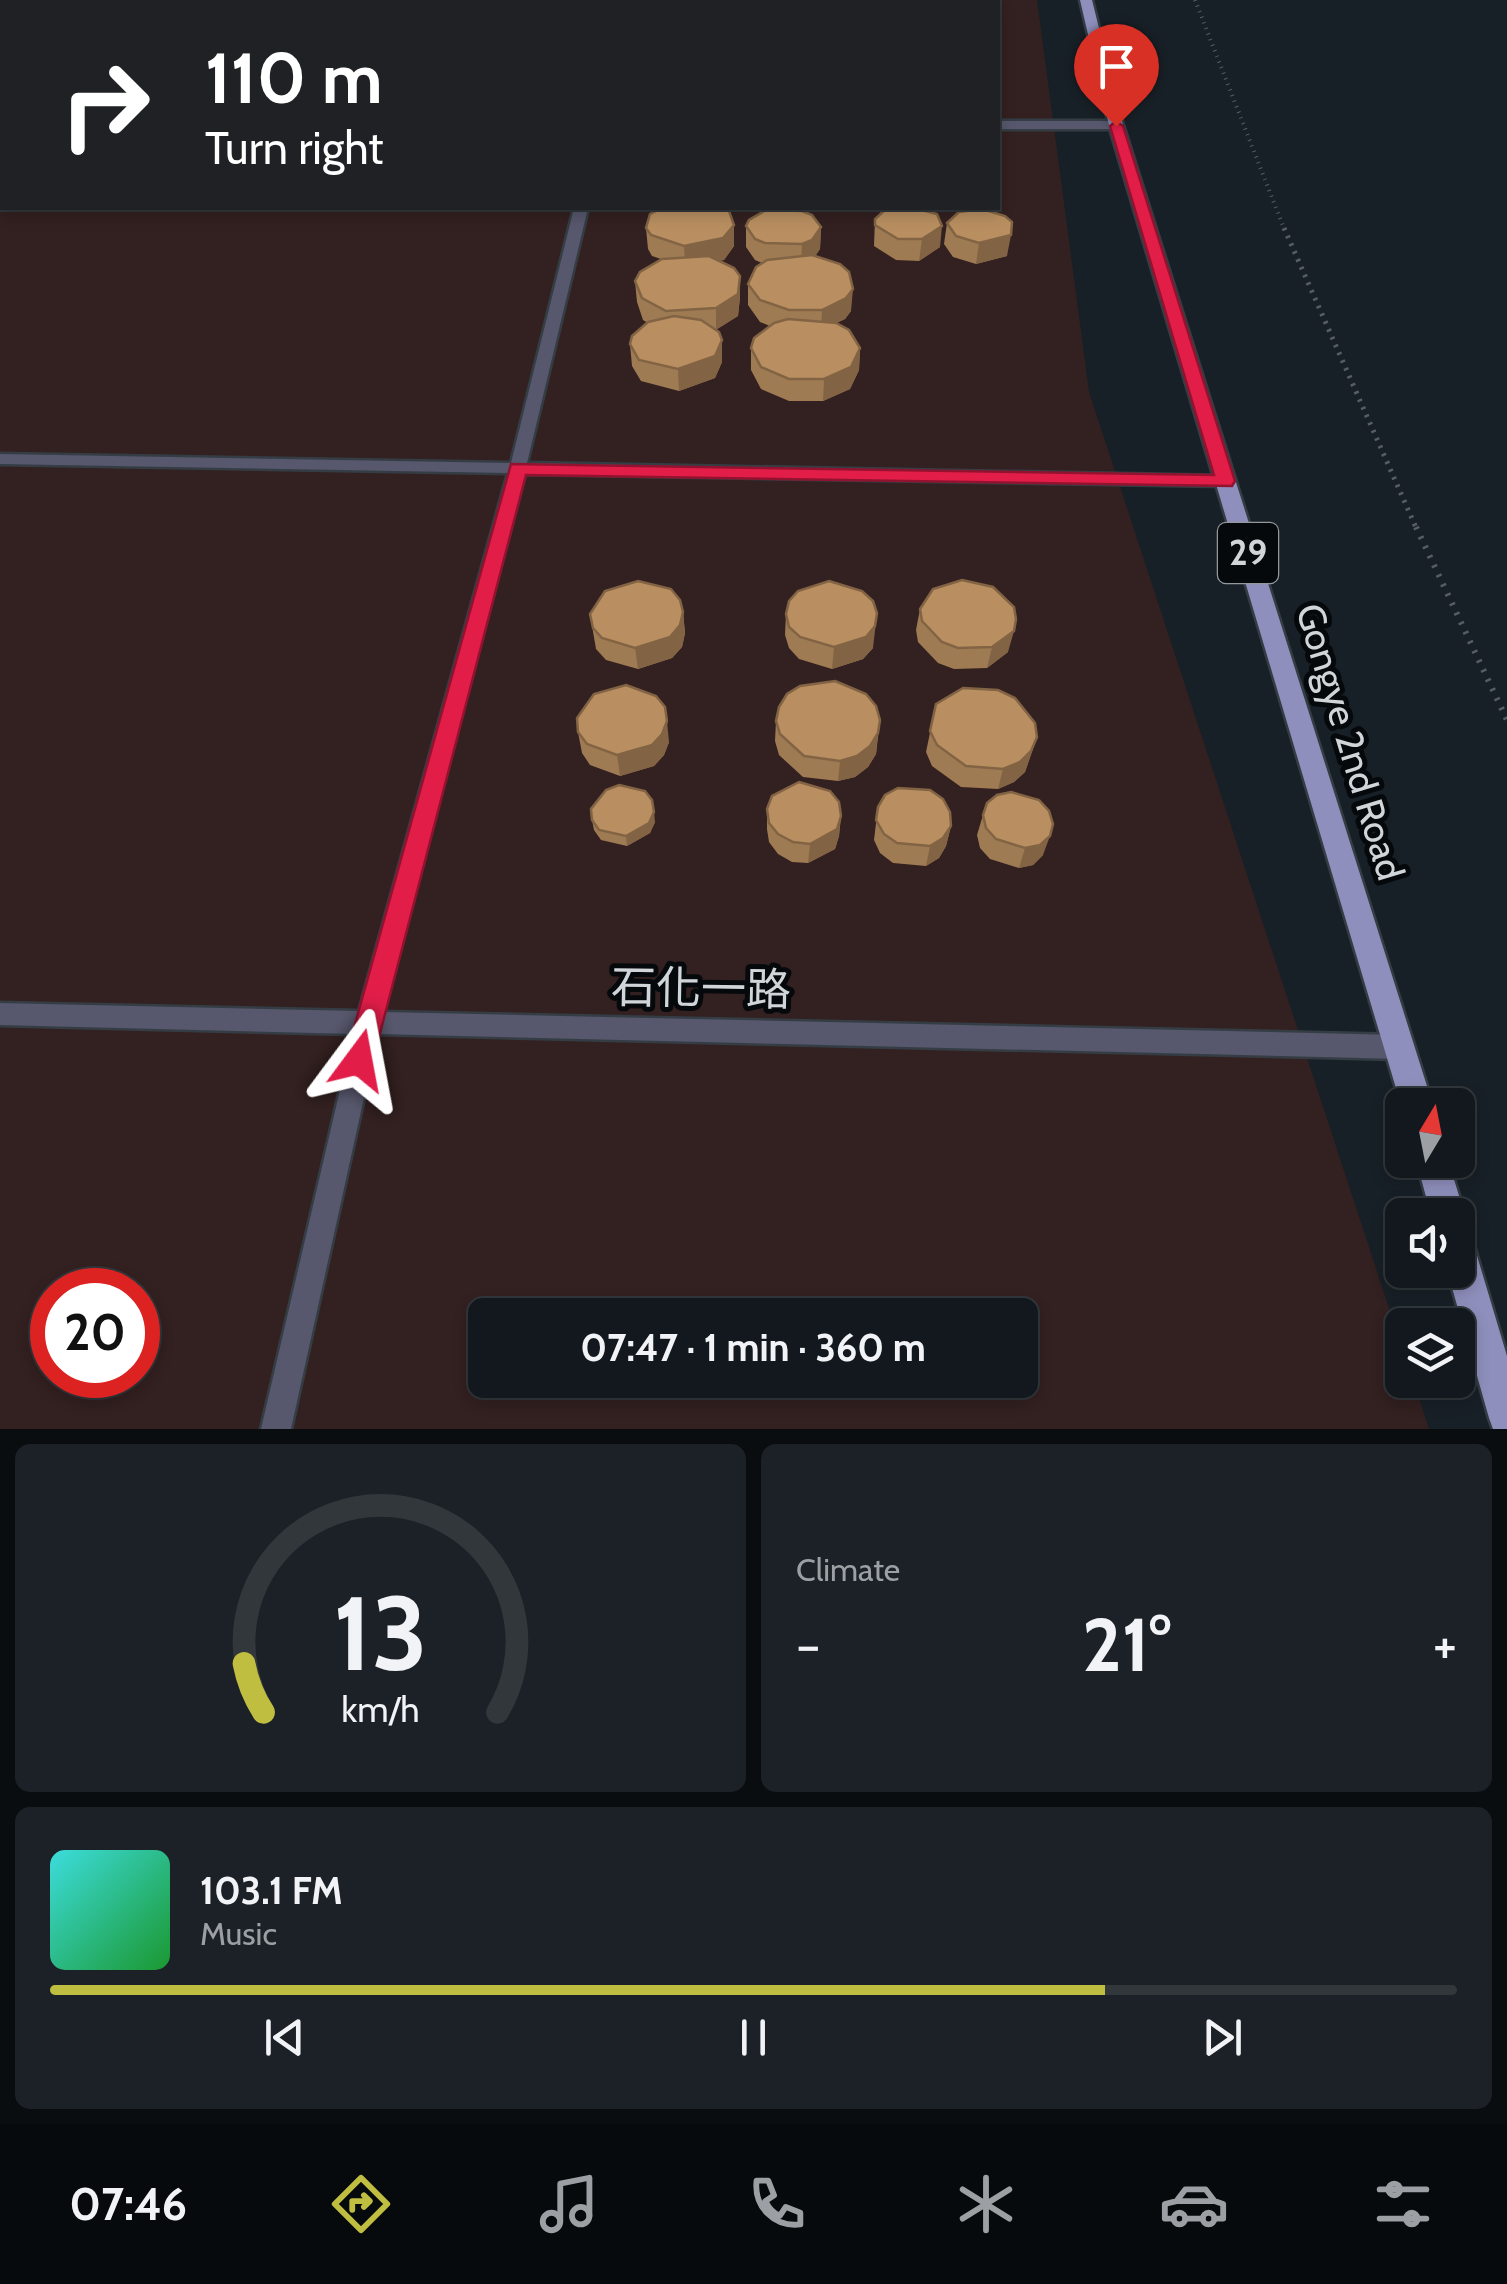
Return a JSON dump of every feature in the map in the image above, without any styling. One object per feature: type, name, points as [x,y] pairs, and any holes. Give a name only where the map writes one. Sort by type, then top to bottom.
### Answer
[{"type":"main road","name":"Gongye 2nd Road","points":[[1086,0],[1116,126],[1412,1088]]},
{"type":"main road","points":[[1470,1288],[1507,1418]]},
{"type":"lane","points":[[1000,124],[1116,126]]},
{"type":"lane","points":[[276,1429],[368,1023],[518,468],[582,210]]},
{"type":"lane","points":[[0,459],[1226,481]]},
{"type":"lane","name":"石化一路","points":[[0,1014],[1400,1047]]},
{"type":"path","points":[[1195,0],[1232,100],[1388,474],[1507,720]]},
{"type":"shaded area","points":[[1000,0],[1037,0],[1089,392],[1389,1308],[1385,1308],[1385,1398],[1419,1398],[1429,1429],[0,1429],[0,210],[1000,210]]},
{"type":"building","points":[[658,210],[725,210],[729,211],[734,225],[723,238],[684,246],[651,235],[646,228],[650,214]]},
{"type":"building","points":[[766,210],[802,211],[812,215],[821,227],[812,240],[802,244],[765,243],[755,239],[746,226]]},
{"type":"building","points":[[885,210],[922,210],[937,214],[942,226],[922,239],[898,239],[875,225],[875,219]]},
{"type":"building","points":[[985,210],[1005,216],[1012,222],[1011,235],[979,243],[956,236],[947,223],[959,212]]},
{"type":"building","points":[[812,255],[840,264],[849,272],[853,289],[846,298],[822,310],[789,310],[760,300],[748,284],[756,267],[767,260]]},
{"type":"building","points":[[709,256],[734,268],[740,276],[738,294],[716,308],[666,311],[642,298],[635,281],[640,272],[662,259]]},
{"type":"building","points":[[674,316],[701,320],[719,332],[722,340],[715,356],[678,369],[639,360],[630,344],[632,336],[648,322]]},
{"type":"building","points":[[788,319],[836,323],[849,330],[860,348],[851,367],[824,379],[789,379],[761,367],[751,348],[754,338],[774,323]]},
{"type":"building","points":[[962,580],[993,587],[1014,607],[1014,631],[992,647],[958,648],[942,642],[922,621],[920,609],[933,589]]},
{"type":"building","points":[[638,581],[671,589],[683,612],[680,625],[670,637],[635,648],[602,638],[593,628],[590,614],[605,591]]},
{"type":"building","points":[[829,581],[862,591],[873,601],[877,613],[875,626],[866,637],[834,647],[800,637],[789,627],[789,601],[798,591]]},
{"type":"building","points":[[835,681],[866,694],[876,706],[878,733],[857,756],[840,761],[804,756],[780,734],[776,721],[779,707],[787,694],[800,686]]},
{"type":"building","points":[[626,685],[656,696],[665,707],[667,721],[662,734],[652,745],[617,755],[587,744],[578,732],[577,718],[594,694]]},
{"type":"building","points":[[963,688],[998,690],[1015,698],[1035,723],[1037,737],[1020,762],[1003,769],[966,766],[937,745],[930,731],[936,704]]},
{"type":"building","points":[[799,782],[830,791],[839,802],[841,816],[837,829],[810,844],[793,842],[778,834],[769,823],[767,809],[772,796]]},
{"type":"building","points":[[619,785],[645,791],[654,812],[649,823],[626,836],[599,830],[592,820],[591,809],[606,790]]},
{"type":"building","points":[[898,788],[930,790],[943,799],[950,812],[951,826],[943,838],[930,846],[897,843],[884,834],[876,820],[878,807],[885,795]]},
{"type":"building","points":[[1011,792],[1039,800],[1049,811],[1053,824],[1050,836],[1040,845],[1025,848],[996,839],[986,828],[983,815],[987,803],[997,795]]},
{"type":"route","points":[[359,1060],[518,468],[1226,481],[1116,126]]}]
